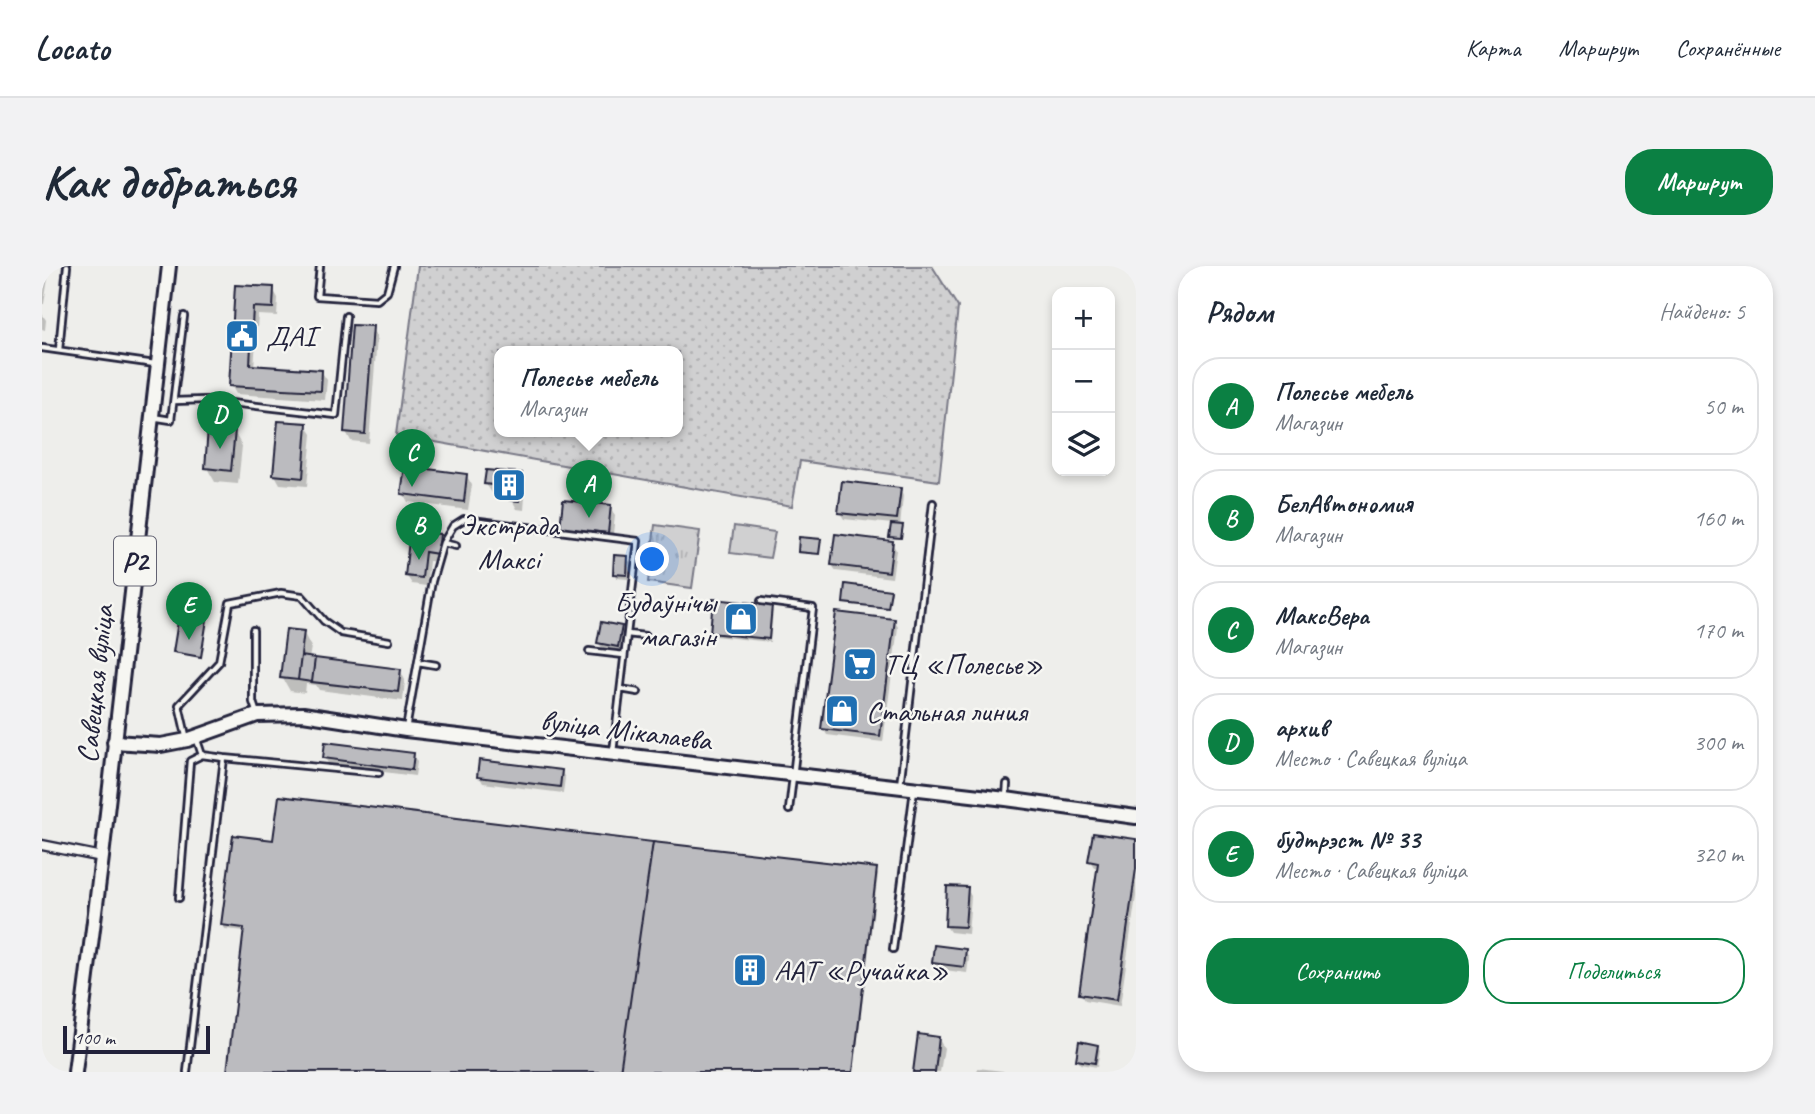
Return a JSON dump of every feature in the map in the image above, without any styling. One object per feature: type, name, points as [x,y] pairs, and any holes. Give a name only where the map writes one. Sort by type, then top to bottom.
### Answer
[{"type":"main road","name":"Савецкая вуліца","points":[[75,1072],[169,266]]},
{"type":"main road","name":"вуліца Мікалаева","points":[[114,742],[161,745],[191,739],[257,715],[303,714],[406,730],[1006,799],[1136,817]]},
{"type":"street","points":[[42,845],[102,857]]},
{"type":"lane","points":[[59,350],[67,266]]},
{"type":"lane","points":[[320,266],[317,296],[377,300],[387,292],[394,266]]},
{"type":"lane","points":[[151,417],[172,420],[184,316]]},
{"type":"lane","points":[[174,401],[205,400],[336,415],[346,316]]},
{"type":"lane","points":[[42,348],[158,365]]},
{"type":"lane","points":[[900,787],[933,503]]},
{"type":"lane","points":[[406,730],[432,581],[443,543],[453,526],[464,519],[638,541],[613,755]]},
{"type":"lane","points":[[443,543],[456,545]]},
{"type":"lane","points":[[202,755],[191,739],[179,705],[219,662],[230,603],[281,593],[302,596],[324,621],[341,633],[389,641]]},
{"type":"lane","points":[[761,601],[813,608],[789,810]]},
{"type":"lane","points":[[253,629],[253,702],[257,715]]},
{"type":"lane","points":[[627,634],[645,636]]},
{"type":"lane","points":[[589,651],[624,655]]},
{"type":"lane","points":[[418,662],[436,665]]},
{"type":"lane","points":[[621,689],[638,691]]},
{"type":"lane","points":[[179,898],[190,761],[202,755],[379,773]]},
{"type":"lane","points":[[187,1072],[224,758]]},
{"type":"lane","points":[[1006,799],[1007,784]]},
{"type":"lane","points":[[893,949],[914,789]]},
{"type":"green space","points":[[418,266],[932,266],[958,307],[939,481],[800,461],[792,506],[396,435]]},
{"type":"green space","points":[[655,525],[700,531],[692,588],[648,582]]},
{"type":"green space","points":[[734,526],[775,532],[770,558],[730,553]]},
{"type":"building","name":"ДАІ","points":[[235,285],[274,287],[273,308],[253,307],[250,365],[322,370],[321,391],[229,386]]},
{"type":"building","points":[[352,325],[373,326],[365,434],[344,432]]},
{"type":"building","points":[[278,421],[307,423],[303,478],[273,475]]},
{"type":"building","points":[[208,428],[235,430],[231,471],[205,468]]},
{"type":"building","points":[[405,466],[467,474],[464,502],[401,494]]},
{"type":"building","name":"Экстрада Максі","points":[[486,470],[522,473],[519,501],[510,500],[511,487],[484,484]]},
{"type":"building","points":[[842,481],[901,488],[897,519],[838,513]]},
{"type":"building","points":[[563,500],[611,505],[608,533],[560,528]]},
{"type":"building","points":[[891,524],[903,525],[901,538],[889,537]]},
{"type":"building","points":[[410,531],[440,534],[438,554],[425,552],[422,578],[405,576]]},
{"type":"building","points":[[835,534],[893,541],[889,572],[831,565]]},
{"type":"building","points":[[799,537],[821,539],[819,554],[798,552]]},
{"type":"building","points":[[614,555],[628,556],[627,575],[613,574]]},
{"type":"building","points":[[845,584],[891,590],[888,608],[843,603]]},
{"type":"building","name":"Будаўнічы магазін","points":[[713,599],[772,605],[769,639],[710,633]]},
{"type":"building","points":[[181,603],[209,607],[201,657],[173,652]]},
{"type":"building","name":"ТЦ «Полесье»","points":[[836,612],[895,619],[880,736],[821,729]]},
{"type":"building","points":[[601,622],[622,626],[618,647],[597,643]]},
{"type":"building","points":[[286,629],[304,631],[298,680],[280,678]]},
{"type":"building","points":[[301,656],[315,658],[312,682],[298,680]]},
{"type":"building","points":[[315,658],[401,669],[398,692],[312,682]]},
{"type":"building","points":[[325,742],[414,753],[412,770],[323,758]]},
{"type":"building","points":[[479,760],[562,770],[560,787],[477,777]]},
{"type":"building","points":[[279,796],[653,842],[620,1072],[227,1072],[244,928],[221,925],[233,835],[273,840]]},
{"type":"building","points":[[1093,833],[1136,839],[1136,869],[1117,1000],[1079,994],[1098,863],[1088,861]]},
{"type":"building","name":"ААТ «Ручайка»","points":[[653,842],[877,868],[853,1072],[620,1072]]},
{"type":"building","points":[[947,886],[968,887],[965,927],[945,926]]},
{"type":"building","points":[[934,945],[966,949],[964,967],[932,963]]},
{"type":"building","points":[[918,1034],[939,1037],[935,1072],[913,1072]]},
{"type":"building","points":[[1079,1041],[1098,1045],[1095,1063],[1076,1060]]},
{"type":"place","name":"ДАІ","points":[[242,336]]},
{"type":"place","name":"архив","points":[[220,449]]},
{"type":"place","name":"Экстрада Максі","points":[[509,485]]},
{"type":"place","name":"МаксBepa","points":[[412,487]]},
{"type":"place","name":"Полесье мебель","points":[[589,518]]},
{"type":"place","name":"БелАвтономия","points":[[419,560]]},
{"type":"place","name":"Будаўнічы магазін","points":[[741,619]]},
{"type":"place","name":"будтрэст № 33","points":[[189,640]]},
{"type":"place","name":"ТЦ «Полесье»","points":[[860,664]]},
{"type":"place","name":"Стальная линия","points":[[842,711]]},
{"type":"place","name":"ААТ «Ручайка»","points":[[750,970]]}]
